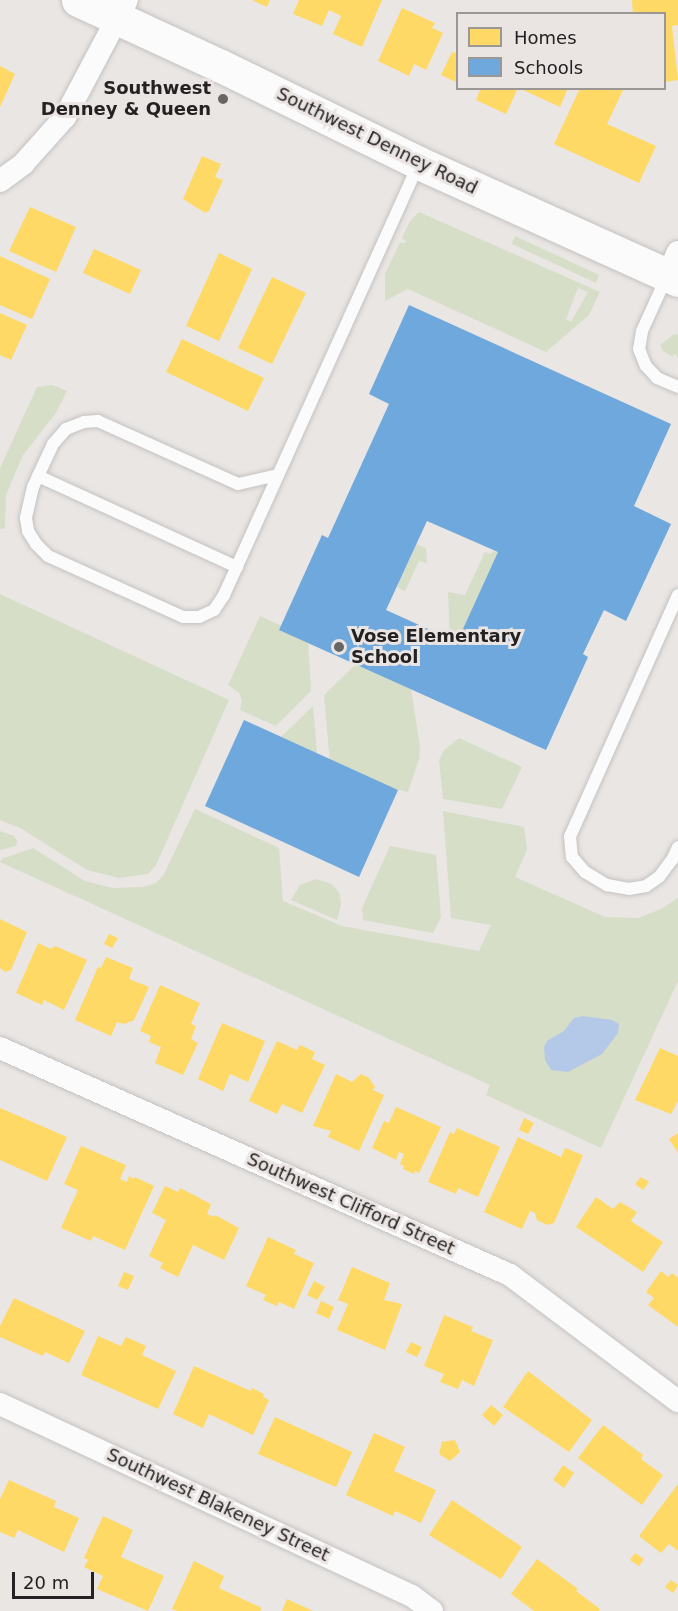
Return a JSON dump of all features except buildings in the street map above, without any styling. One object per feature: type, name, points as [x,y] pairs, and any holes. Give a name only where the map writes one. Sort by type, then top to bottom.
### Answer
[{"type":"street","name":"Southwest Denney Road","points":[[78,0],[122,9],[419,164],[675,269]]},
{"type":"street","points":[[0,181],[23,164],[65,117],[122,9]]},
{"type":"street","name":"Southwest Clifford Street","points":[[0,1048],[510,1275],[678,1401]]},
{"type":"street","name":"Southwest Blakeney Street","points":[[0,1404],[412,1596],[432,1611]]},
{"type":"lane","points":[[278,475],[238,484],[98,421],[84,422],[66,429],[53,444],[27,503],[28,531],[36,544],[48,556],[165,610],[183,617],[199,617],[214,610],[237,567],[419,164]]},
{"type":"lane","points":[[675,269],[642,331],[639,349],[646,366],[657,378],[678,387]]},
{"type":"lane","points":[[38,476],[237,567]]},
{"type":"lane","points":[[678,595],[570,837],[572,857],[585,872],[607,885],[629,889],[646,886],[659,877],[672,860],[678,847]]},
{"type":"green space","points":[[419,212],[600,292],[589,315],[546,352],[408,289],[385,301],[385,274],[400,242],[406,241],[402,238],[410,221]],"holes":[[[578,288],[588,292],[571,322],[566,319]]]},
{"type":"green space","points":[[515,236],[599,275],[596,283],[512,244]]},
{"type":"green space","points":[[674,334],[678,335],[678,359],[674,354],[673,357],[663,351],[660,345]]},
{"type":"green space","points":[[52,385],[67,391],[56,413],[23,455],[6,495],[5,528],[0,529],[0,468],[37,387]]},
{"type":"green space","points":[[416,544],[426,548],[427,563],[419,561],[405,591],[397,587]]},
{"type":"green space","points":[[493,551],[498,552],[457,642],[450,639],[448,592],[465,595],[485,552],[491,554]]},
{"type":"green space","points":[[0,594],[229,700],[156,865],[148,874],[119,878],[87,870],[22,829],[0,820]]},
{"type":"green space","points":[[260,616],[308,638],[311,691],[276,726],[240,710],[242,701],[239,693],[228,685]]},
{"type":"green space","points":[[356,664],[411,689],[420,746],[419,759],[408,792],[331,774],[324,695]]},
{"type":"green space","points":[[313,706],[317,753],[281,737]]},
{"type":"green space","points":[[459,738],[522,767],[502,809],[443,799],[439,760],[444,750]]},
{"type":"green space","points":[[195,809],[279,848],[283,901],[342,926],[479,951],[491,925],[451,918],[443,811],[524,827],[527,850],[515,877],[605,917],[638,918],[661,909],[678,898],[678,981],[601,1148],[486,1095],[490,1085],[0,862],[2,859],[33,848],[85,881],[113,888],[143,887],[156,883],[163,876]]},
{"type":"green space","points":[[0,831],[14,836],[17,841],[16,846],[0,850]]},
{"type":"green space","points":[[390,846],[436,855],[441,917],[433,933],[363,920],[362,908]]},
{"type":"green space","points":[[316,879],[332,884],[340,894],[341,905],[337,920],[291,900],[300,885]]},
{"type":"water","points":[[583,1016],[612,1020],[619,1024],[618,1033],[602,1054],[568,1072],[551,1070],[545,1060],[544,1047],[547,1041],[564,1031],[574,1018]]},
{"type":"place","name":"Southwest Denney & Queen","points":[[223,99]]},
{"type":"place","name":"Vose Elementary School","points":[[339,647]]}]
